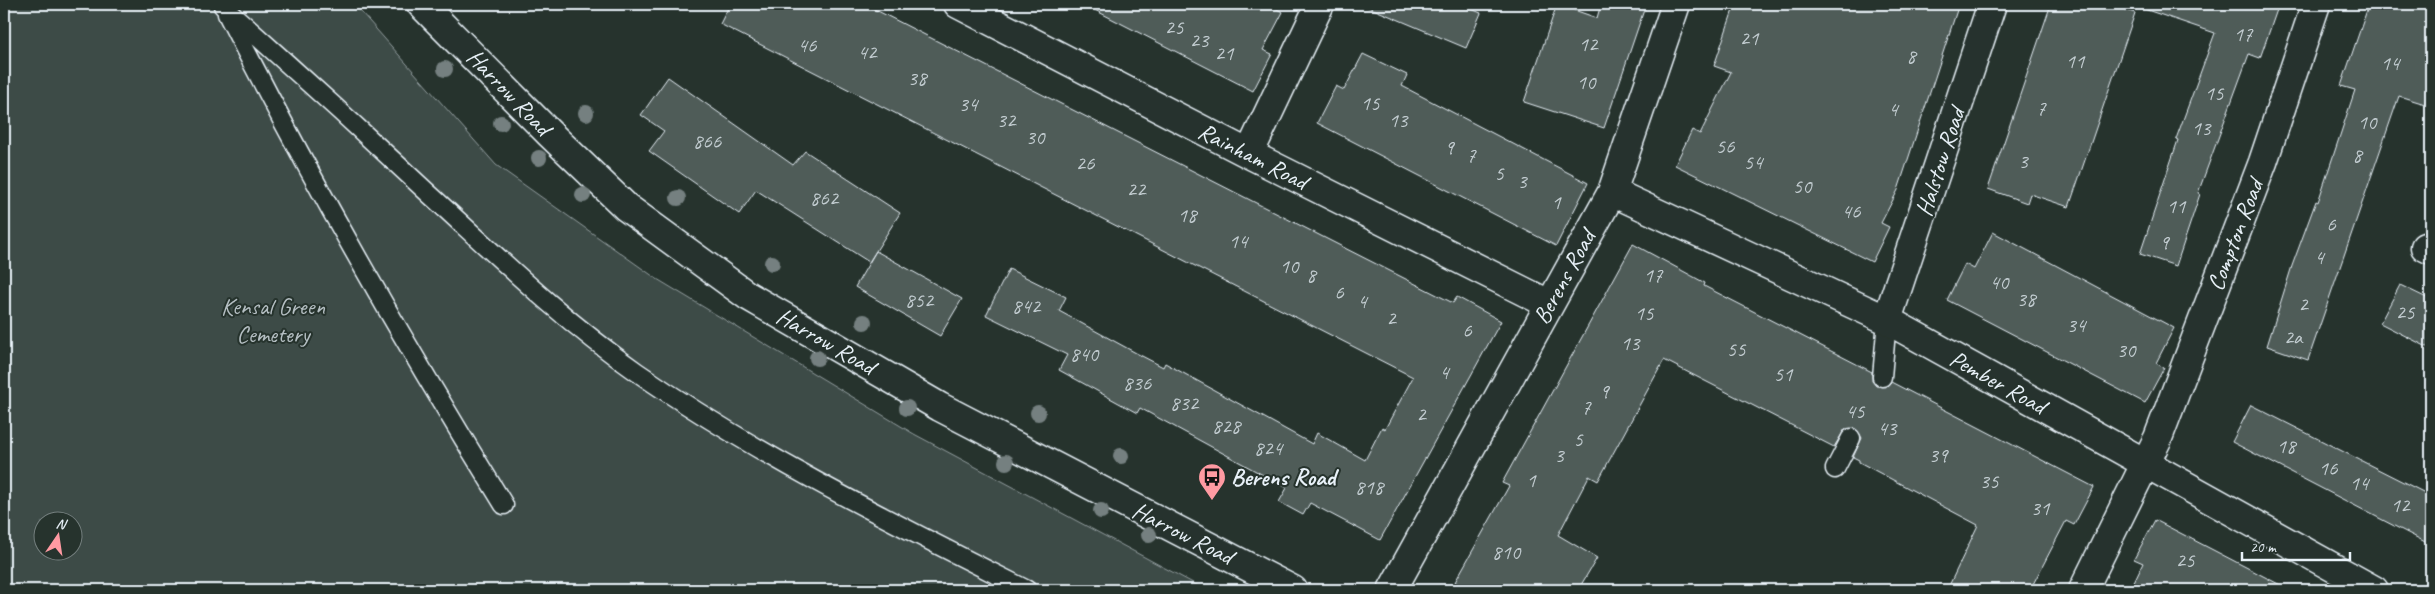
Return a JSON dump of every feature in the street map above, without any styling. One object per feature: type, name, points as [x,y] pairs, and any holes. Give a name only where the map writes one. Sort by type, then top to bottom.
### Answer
[{"type":"street","name":"Harrow Road","points":[[421,4],[550,134],[626,207],[748,296],[940,407],[1293,590]]},
{"type":"street","name":"Rainham Road","points":[[958,4],[1249,154],[1549,304]]},
{"type":"street","points":[[1249,154],[1320,4]]},
{"type":"street","name":"Berens Road","points":[[1392,590],[1612,192],[1676,4]]},
{"type":"street","name":"Halstow Road","points":[[1887,320],[1992,4]]},
{"type":"street","name":"Compton Road","points":[[2083,590],[2147,464],[2263,162],[2316,4]]},
{"type":"street","name":"Pember Road","points":[[1612,192],[1887,320],[2374,590]]},
{"type":"lane","points":[[222,5],[292,141],[444,408],[504,505]]},
{"type":"lane","points":[[222,5],[350,119],[543,299],[635,371],[772,456],[882,517],[1027,590]]},
{"type":"lane","points":[[1882,377],[1887,320]]},
{"type":"lane","points":[[1835,469],[1851,438]]},
{"type":"green space","name":"Kensal Green Cemetery","points":[[4,4],[354,4],[496,165],[657,279],[914,434],[1206,590],[4,590]]},
{"type":"building","points":[[730,4],[864,4],[1453,303],[1457,297],[1501,321],[1380,540],[1310,503],[1303,515],[1279,502],[1287,488],[1140,408],[1137,413],[1059,370],[1067,355],[986,315],[1009,269],[1066,297],[1059,311],[1136,353],[1163,367],[1165,363],[1312,444],[1317,433],[1365,460],[1382,427],[1385,429],[1413,377],[720,24]]},
{"type":"building","points":[[1083,4],[1266,4],[1283,12],[1263,50],[1272,54],[1253,91]]},
{"type":"building","points":[[1361,4],[1459,4],[1481,13],[1466,48]]},
{"type":"building","points":[[1557,4],[1597,18],[1601,4],[1646,4],[1604,128],[1524,102]]},
{"type":"building","points":[[1735,4],[1959,4],[1898,190],[1881,223],[1889,227],[1872,262],[1675,165],[1692,130],[1700,134],[1731,72],[1714,66]]},
{"type":"building","points":[[2051,4],[2108,4],[2135,13],[2069,207],[2030,194],[2027,203],[1988,189]]},
{"type":"building","points":[[2145,4],[2279,4],[2260,58],[2249,54],[2198,193],[2200,194],[2176,266],[2140,254],[2178,140],[2176,139],[2215,33],[2144,9]]},
{"type":"building","points":[[2369,4],[2419,4],[2431,8],[2431,85],[2425,104],[2399,96],[2308,360],[2267,346],[2292,266],[2316,201],[2318,202],[2355,90],[2341,86]]},
{"type":"building","points":[[1363,54],[1407,75],[1402,86],[1588,183],[1556,246],[1317,123],[1336,86],[1344,90]]},
{"type":"building","points":[[668,77],[793,165],[805,151],[900,213],[869,262],[756,190],[739,214],[649,151],[664,131],[641,115]]},
{"type":"building","points":[[1993,232],[2174,328],[2156,363],[2164,368],[2145,403],[1947,300],[1965,264],[1974,269]]},
{"type":"building","points":[[1633,244],[1705,283],[1704,286],[1872,372],[1872,381],[1876,386],[1886,387],[1891,382],[2094,487],[2074,525],[2066,521],[2030,590],[1947,590],[1978,525],[1859,462],[1859,460],[1853,457],[1862,438],[1856,429],[1845,429],[1834,447],[1664,360],[1598,481],[1589,476],[1558,535],[1597,558],[1578,590],[1470,590],[1455,582],[1509,486],[1502,483]]},
{"type":"building","points":[[876,251],[962,299],[940,336],[855,287]]},
{"type":"building","points":[[2400,285],[2431,300],[2431,349],[2380,323]]},
{"type":"building","points":[[2251,405],[2431,496],[2431,545],[2232,442]]},
{"type":"building","points":[[2155,520],[2290,590],[2130,590],[2143,563],[2134,559]]},
{"type":"place","name":"Berens Road","points":[[1212,501]]}]
